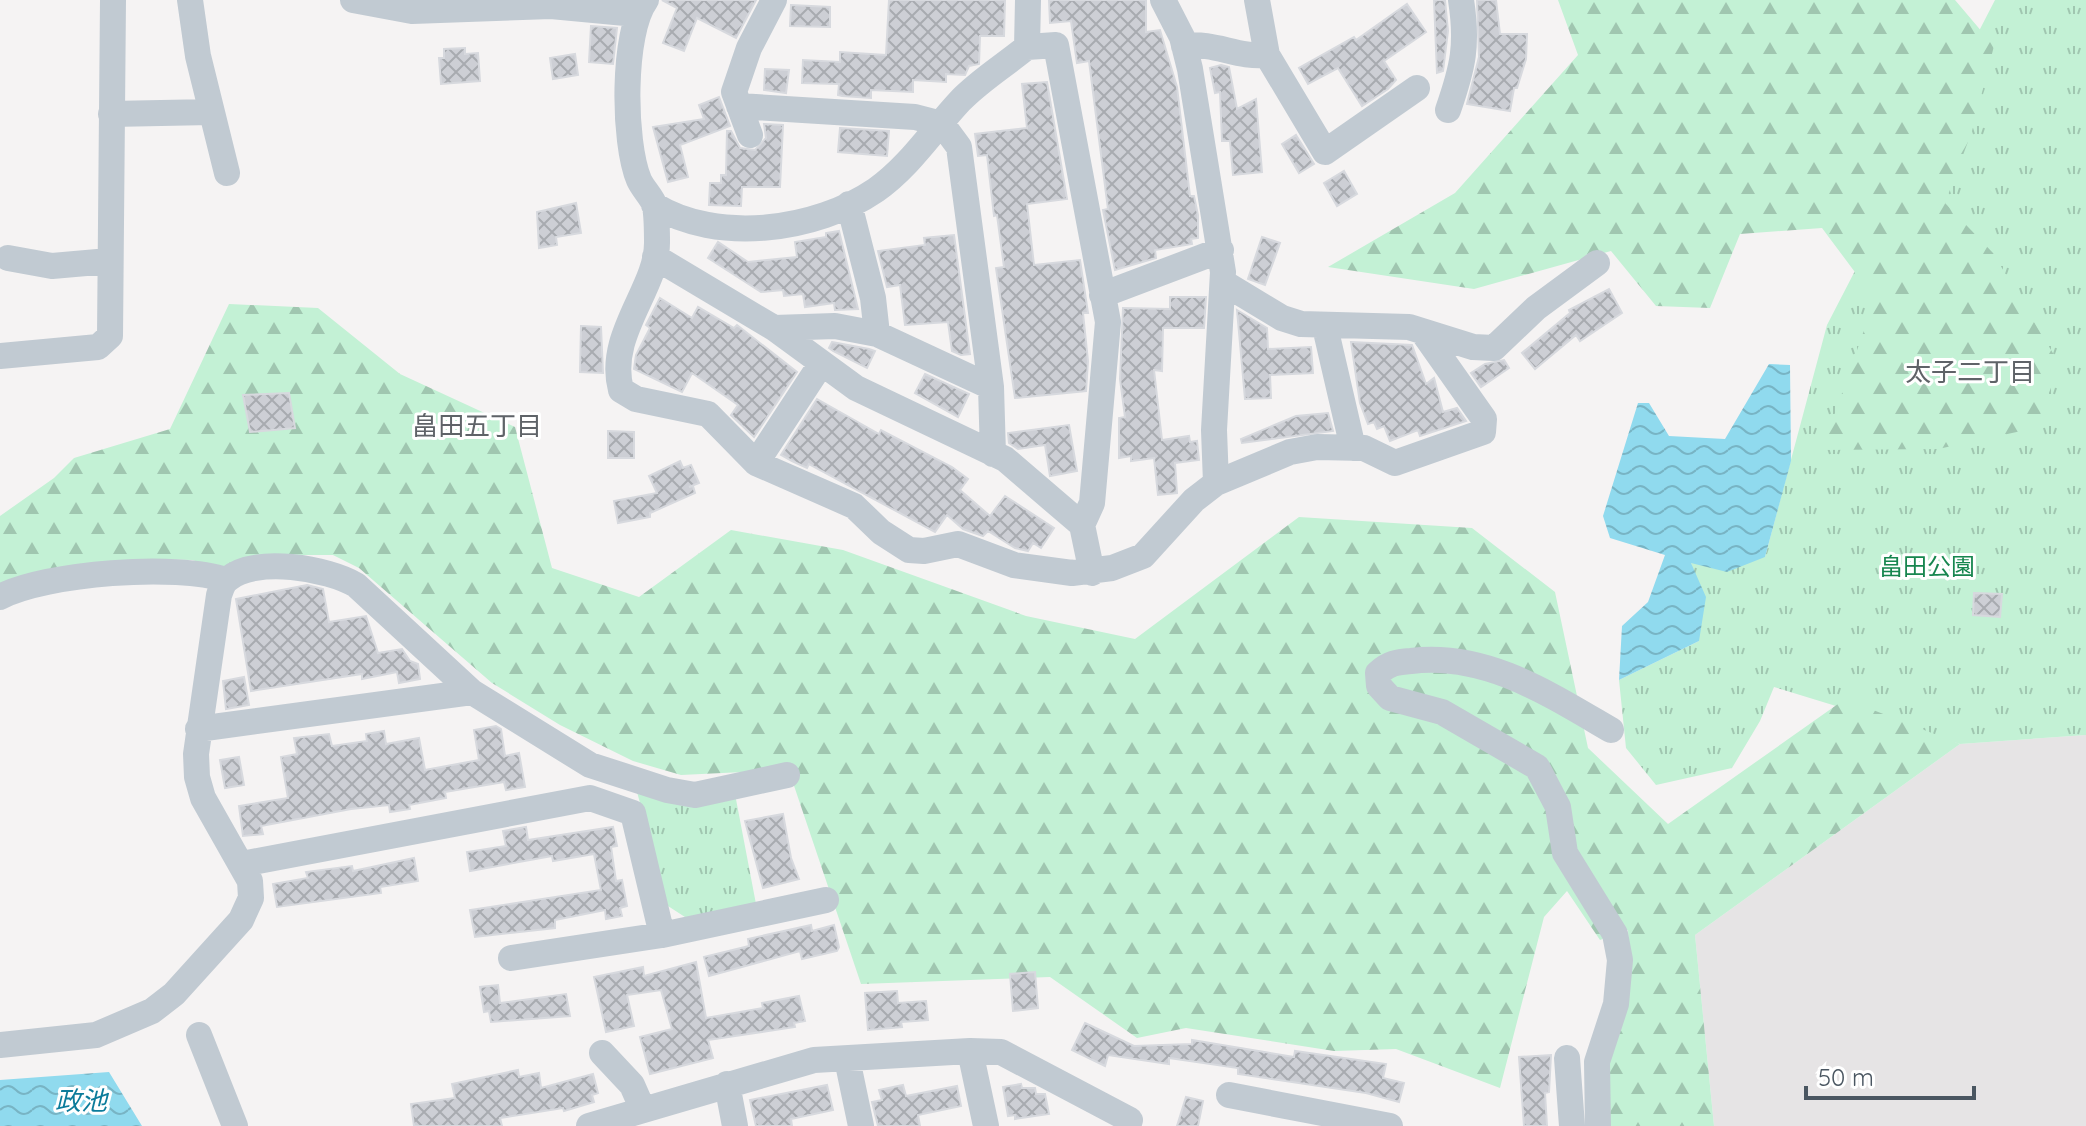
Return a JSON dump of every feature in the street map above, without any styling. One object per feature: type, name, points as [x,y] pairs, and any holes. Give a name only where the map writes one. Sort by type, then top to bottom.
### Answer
[{"type":"street","points":[[0,356],[98,347],[110,336],[113,0]]},
{"type":"street","points":[[190,0],[211,112],[227,173]]},
{"type":"street","points":[[353,0],[429,5],[640,5],[630,73],[632,151],[639,180],[654,205],[657,246],[624,336],[618,378],[621,390],[636,399],[708,414],[756,463],[854,506],[881,532],[909,550],[924,551],[958,544],[1014,565],[1092,573],[1143,556],[1194,500],[1216,483],[1290,452],[1317,447],[1364,448],[1395,463],[1483,432],[1484,419],[1422,331]]},
{"type":"street","points":[[750,135],[734,92],[749,48],[774,0]]},
{"type":"street","points":[[1027,47],[1028,0]]},
{"type":"street","points":[[1163,0],[1184,46],[1221,250],[1224,283],[1214,430],[1216,483]]},
{"type":"street","points":[[1257,0],[1267,55],[1325,152],[1417,88]]},
{"type":"street","points":[[1448,110],[1462,71],[1467,38],[1461,0]]},
{"type":"street","points":[[654,205],[674,217],[746,230],[780,226],[849,204],[876,190],[927,144],[961,100],[1027,47],[1056,45],[1108,322],[1092,503],[1082,525],[1092,573]]},
{"type":"street","points":[[1184,46],[1215,45],[1236,56],[1267,55]]},
{"type":"street","points":[[739,106],[915,117],[942,124],[959,147],[991,387],[993,454]]},
{"type":"street","points":[[111,114],[211,112]]},
{"type":"street","points":[[849,204],[873,298],[877,334]]},
{"type":"street","points":[[1102,295],[1221,250]]},
{"type":"street","points":[[655,257],[774,328],[856,388],[1005,459],[1082,525]]},
{"type":"street","points":[[8,258],[52,266],[109,261]]},
{"type":"street","points":[[1224,283],[1282,318],[1325,327],[1379,324],[1422,331],[1473,347],[1494,348],[1536,308],[1597,263]]},
{"type":"street","points":[[774,328],[835,326],[877,334],[991,387]]},
{"type":"street","points":[[1325,327],[1353,448]]},
{"type":"street","points":[[756,463],[821,364]]},
{"type":"street","points":[[0,1045],[96,1035],[152,1011],[174,994],[241,920],[251,898],[250,881],[203,798],[197,777],[198,729],[219,595],[226,580],[238,573],[280,567],[313,567],[340,575],[356,585],[472,692],[590,765],[695,795],[787,775]]},
{"type":"street","points":[[0,597],[38,582],[164,571],[209,574],[226,580]]},
{"type":"street","points":[[1598,1126],[1597,1062],[1616,1004],[1620,960],[1615,934],[1565,853],[1558,807],[1537,767],[1442,712],[1390,698],[1379,686],[1378,673],[1388,664],[1431,658],[1496,668],[1545,691],[1611,730]]},
{"type":"street","points":[[198,729],[472,692]]},
{"type":"street","points":[[611,805],[625,777]]},
{"type":"street","points":[[242,864],[590,798],[633,813],[662,935]]},
{"type":"street","points":[[511,958],[662,935],[826,900]]},
{"type":"street","points":[[199,1035],[235,1126]]},
{"type":"street","points":[[970,1051],[986,1126]]},
{"type":"street","points":[[589,1126],[814,1060],[970,1051],[1001,1052],[1130,1120],[1128,1126]]},
{"type":"street","points":[[602,1053],[632,1085],[643,1110]]},
{"type":"street","points":[[1567,1058],[1572,1126]]},
{"type":"street","points":[[847,1059],[861,1126]]},
{"type":"street","points":[[727,1084],[735,1126]]},
{"type":"street","points":[[1229,1095],[1287,1116],[1390,1126]]},
{"type":"shaded area","points":[[2086,735],[2086,1126],[1714,1126],[1695,935],[1960,744]]},
{"type":"green space","points":[[1558,0],[1955,0],[1994,46],[1972,131],[1945,203],[1993,253],[2060,365],[2035,428],[1938,449],[1822,450],[1875,299],[1822,228],[1740,234],[1710,308],[1656,306],[1611,251],[1474,289],[1328,267],[1455,193],[1578,55]]},
{"type":"green space","name":"畠田公園","points":[[1995,0],[2086,0],[2086,735],[1960,744],[1774,687],[1760,721],[1732,768],[1656,785],[1626,748],[1619,680],[1699,641],[1691,562],[1765,557],[1827,325]]},
{"type":"green space","points":[[229,304],[318,308],[400,374],[515,427],[552,568],[639,597],[731,530],[843,550],[1026,616],[1135,639],[1299,517],[1472,528],[1555,592],[1588,748],[1668,824],[1845,699],[1960,744],[1695,935],[1714,1126],[1609,1126],[1610,1062],[1629,959],[1628,930],[1600,940],[1567,891],[1544,917],[1500,1088],[1396,1049],[1334,1051],[1186,1028],[1137,1038],[1050,977],[861,984],[787,765],[743,772],[681,775],[633,761],[560,725],[492,683],[359,568],[333,555],[285,555],[223,569],[192,560],[152,559],[0,586],[0,516],[54,478],[74,458],[170,429]]},
{"type":"green space","points":[[637,792],[735,794],[756,904],[688,919],[668,906]]},
{"type":"water","points":[[1769,364],[1790,365],[1791,461],[1765,557],[1727,572],[1691,563],[1706,597],[1699,641],[1619,680],[1622,626],[1648,602],[1665,555],[1610,538],[1603,516],[1638,403],[1649,403],[1669,436],[1725,439]]},
{"type":"water","name":"政池","points":[[109,1072],[142,1126],[0,1126],[0,1080]]},
{"type":"building","points":[[662,0],[756,0],[736,38],[697,18],[684,51],[663,43],[677,8]]},
{"type":"building","points":[[889,0],[1005,0],[1004,36],[980,36],[979,64],[969,66],[965,75],[946,74],[946,82],[913,80],[913,92],[871,90],[871,98],[842,96],[838,95],[839,84],[802,83],[803,60],[840,62],[840,52],[886,55]]},
{"type":"building","points":[[1049,0],[1146,0],[1146,32],[1160,30],[1177,87],[1190,196],[1194,196],[1198,215],[1198,238],[1191,239],[1192,244],[1155,250],[1156,258],[1115,270],[1103,210],[1108,209],[1089,61],[1077,63],[1071,21],[1050,23]]},
{"type":"building","points":[[1434,0],[1445,0],[1448,31],[1443,71],[1437,73]]},
{"type":"building","points":[[1477,0],[1496,0],[1500,34],[1527,34],[1526,59],[1517,88],[1514,88],[1510,111],[1467,104],[1479,57]]},
{"type":"building","points":[[1407,4],[1426,32],[1384,61],[1396,80],[1388,89],[1362,106],[1338,68],[1308,84],[1299,68],[1354,37],[1356,40]]},
{"type":"building","points":[[791,5],[830,7],[830,27],[790,26]]},
{"type":"building","points":[[591,26],[617,28],[613,64],[589,62]]},
{"type":"building","points":[[465,48],[465,54],[478,53],[480,81],[441,84],[439,58],[444,58],[444,49]]},
{"type":"building","points":[[575,54],[578,75],[553,79],[550,58]]},
{"type":"building","points":[[1221,65],[1229,67],[1237,109],[1256,99],[1262,172],[1233,175],[1230,141],[1222,141],[1220,92],[1215,93],[1210,68]]},
{"type":"building","points":[[765,69],[789,70],[786,93],[764,90]]},
{"type":"building","points":[[1047,82],[1067,199],[1027,204],[1034,265],[1080,260],[1088,313],[1083,313],[1088,361],[1086,391],[1015,398],[996,268],[1004,267],[997,215],[994,216],[987,155],[978,156],[975,134],[1027,128],[1022,84]]},
{"type":"building","points":[[719,97],[730,126],[680,145],[688,177],[668,182],[653,127],[704,119],[699,105]]},
{"type":"building","points":[[764,124],[783,125],[780,187],[742,187],[741,206],[709,205],[710,183],[721,183],[721,175],[726,175],[727,131],[731,131],[740,148],[755,150],[766,138]]},
{"type":"building","points":[[840,128],[889,131],[887,156],[838,152]]},
{"type":"building","points":[[1296,135],[1314,164],[1299,173],[1282,144]]},
{"type":"building","points":[[1344,171],[1357,194],[1337,206],[1324,183]]},
{"type":"building","points":[[576,203],[581,233],[556,237],[557,245],[539,248],[537,212]]},
{"type":"building","points":[[839,231],[858,309],[835,310],[834,303],[805,307],[803,294],[784,296],[783,290],[761,292],[708,258],[718,242],[748,262],[797,257],[795,242],[826,237],[826,233]]},
{"type":"building","points":[[954,235],[970,354],[961,355],[952,351],[948,322],[905,325],[900,285],[887,287],[878,251],[925,245],[924,238]]},
{"type":"building","points":[[1262,237],[1280,243],[1265,285],[1248,279]]},
{"type":"building","points":[[1609,289],[1622,313],[1580,341],[1576,335],[1535,369],[1522,353],[1570,313],[1569,310]]},
{"type":"building","points":[[1170,297],[1206,297],[1204,328],[1163,328],[1162,371],[1154,370],[1162,440],[1189,436],[1190,442],[1197,441],[1199,460],[1175,463],[1177,493],[1158,495],[1154,458],[1131,461],[1131,456],[1119,458],[1119,418],[1125,417],[1120,379],[1123,308],[1170,309]]},
{"type":"building","points":[[660,298],[692,318],[698,307],[734,328],[737,325],[797,372],[754,437],[731,415],[738,405],[692,373],[682,392],[634,369],[636,355],[650,328],[646,325]]},
{"type":"building","points":[[1237,310],[1267,328],[1268,349],[1311,347],[1313,373],[1270,375],[1271,398],[1245,399]]},
{"type":"building","points":[[581,326],[601,327],[603,373],[580,372]]},
{"type":"building","points":[[832,342],[875,351],[867,368],[833,351],[829,348]]},
{"type":"building","points":[[1351,342],[1412,345],[1426,384],[1434,378],[1443,412],[1457,408],[1466,421],[1420,436],[1418,430],[1390,441],[1384,426],[1377,429],[1374,422],[1368,424],[1360,403]]},
{"type":"building","points":[[1504,360],[1509,368],[1481,387],[1471,373],[1485,364]]},
{"type":"building","points":[[925,374],[969,394],[958,417],[915,393]]},
{"type":"building","points":[[289,393],[295,428],[250,432],[243,395]]},
{"type":"building","points":[[817,399],[879,434],[881,430],[952,467],[968,479],[960,490],[990,516],[1005,496],[1054,528],[1041,548],[1033,543],[1028,551],[1015,548],[988,531],[983,536],[963,529],[947,515],[935,532],[809,464],[807,468],[781,455]]},
{"type":"building","points":[[1328,413],[1333,431],[1242,443],[1241,439],[1296,416]]},
{"type":"building","points":[[1069,425],[1077,471],[1050,476],[1045,445],[1018,449],[1009,443],[1008,433]]},
{"type":"building","points":[[608,431],[634,432],[634,458],[608,458]]},
{"type":"building","points":[[680,461],[683,468],[691,465],[699,483],[689,487],[693,486],[695,493],[650,513],[650,517],[618,523],[614,501],[657,493],[649,476]]},
{"type":"building","points":[[307,585],[323,589],[329,622],[366,616],[378,653],[402,649],[410,661],[418,664],[420,679],[399,683],[397,672],[362,679],[362,674],[251,691],[236,599]]},
{"type":"building","points":[[1974,593],[2002,594],[2000,617],[1973,615]]},
{"type":"building","points":[[244,677],[249,705],[226,709],[223,681]]},
{"type":"building","points":[[496,726],[501,729],[505,756],[519,753],[525,787],[506,790],[504,782],[445,792],[446,798],[409,805],[410,809],[390,812],[389,805],[351,809],[261,826],[263,834],[243,836],[239,806],[288,798],[281,757],[297,754],[294,738],[329,734],[332,746],[367,741],[366,734],[384,731],[386,744],[419,738],[425,770],[479,760],[474,730]]},
{"type":"building","points":[[239,757],[244,785],[225,788],[220,760]]},
{"type":"building","points":[[783,814],[791,858],[799,879],[763,888],[745,821]]},
{"type":"building","points":[[526,827],[528,840],[613,827],[617,846],[611,847],[616,881],[622,880],[627,906],[620,908],[622,916],[606,919],[605,910],[555,920],[555,928],[475,937],[470,910],[601,890],[594,854],[553,861],[552,856],[470,871],[467,852],[506,846],[503,831]]},
{"type":"building","points":[[414,858],[418,881],[380,887],[381,893],[277,907],[273,884],[308,878],[306,872],[352,866],[353,871]]},
{"type":"building","points":[[811,925],[812,931],[834,925],[839,947],[837,951],[802,959],[800,951],[709,976],[704,957],[749,946],[748,939]]},
{"type":"building","points":[[696,962],[706,1018],[763,1008],[762,1003],[799,996],[805,1021],[794,1023],[795,1027],[708,1040],[713,1058],[650,1074],[640,1037],[672,1029],[661,990],[627,995],[634,1026],[606,1032],[594,977],[643,967],[644,976]]},
{"type":"building","points":[[1035,972],[1038,1008],[1013,1011],[1010,974]]},
{"type":"building","points":[[498,985],[500,1003],[566,994],[570,1016],[491,1022],[489,1011],[484,1012],[480,987]]},
{"type":"building","points":[[897,991],[898,1003],[926,1001],[928,1020],[901,1022],[902,1027],[868,1030],[865,993]]},
{"type":"building","points":[[1085,1023],[1134,1046],[1192,1044],[1192,1040],[1294,1057],[1295,1051],[1386,1064],[1383,1078],[1404,1083],[1399,1102],[1366,1093],[1238,1074],[1238,1068],[1169,1058],[1169,1064],[1108,1055],[1105,1066],[1072,1050]]},
{"type":"building","points":[[1551,1055],[1549,1092],[1545,1093],[1547,1126],[1524,1126],[1519,1057]]},
{"type":"building","points":[[518,1070],[519,1077],[539,1073],[541,1088],[593,1074],[598,1093],[592,1095],[594,1102],[564,1111],[563,1108],[500,1118],[502,1126],[414,1126],[411,1104],[455,1098],[452,1084]]},
{"type":"building","points":[[1021,1084],[1022,1088],[1035,1088],[1036,1094],[1045,1094],[1049,1114],[1015,1119],[1015,1115],[1008,1116],[1003,1087]]},
{"type":"building","points":[[827,1085],[833,1110],[791,1119],[792,1126],[756,1126],[750,1100]]},
{"type":"building","points":[[903,1085],[906,1096],[957,1086],[961,1106],[918,1115],[920,1126],[878,1126],[872,1102],[882,1100],[879,1090]]},
{"type":"building","points":[[1186,1097],[1203,1101],[1198,1126],[1177,1126]]},
{"type":"district","name":"太子二丁目","points":[[1970,371]]},
{"type":"district","name":"畠田五丁目","points":[[477,425]]}]
